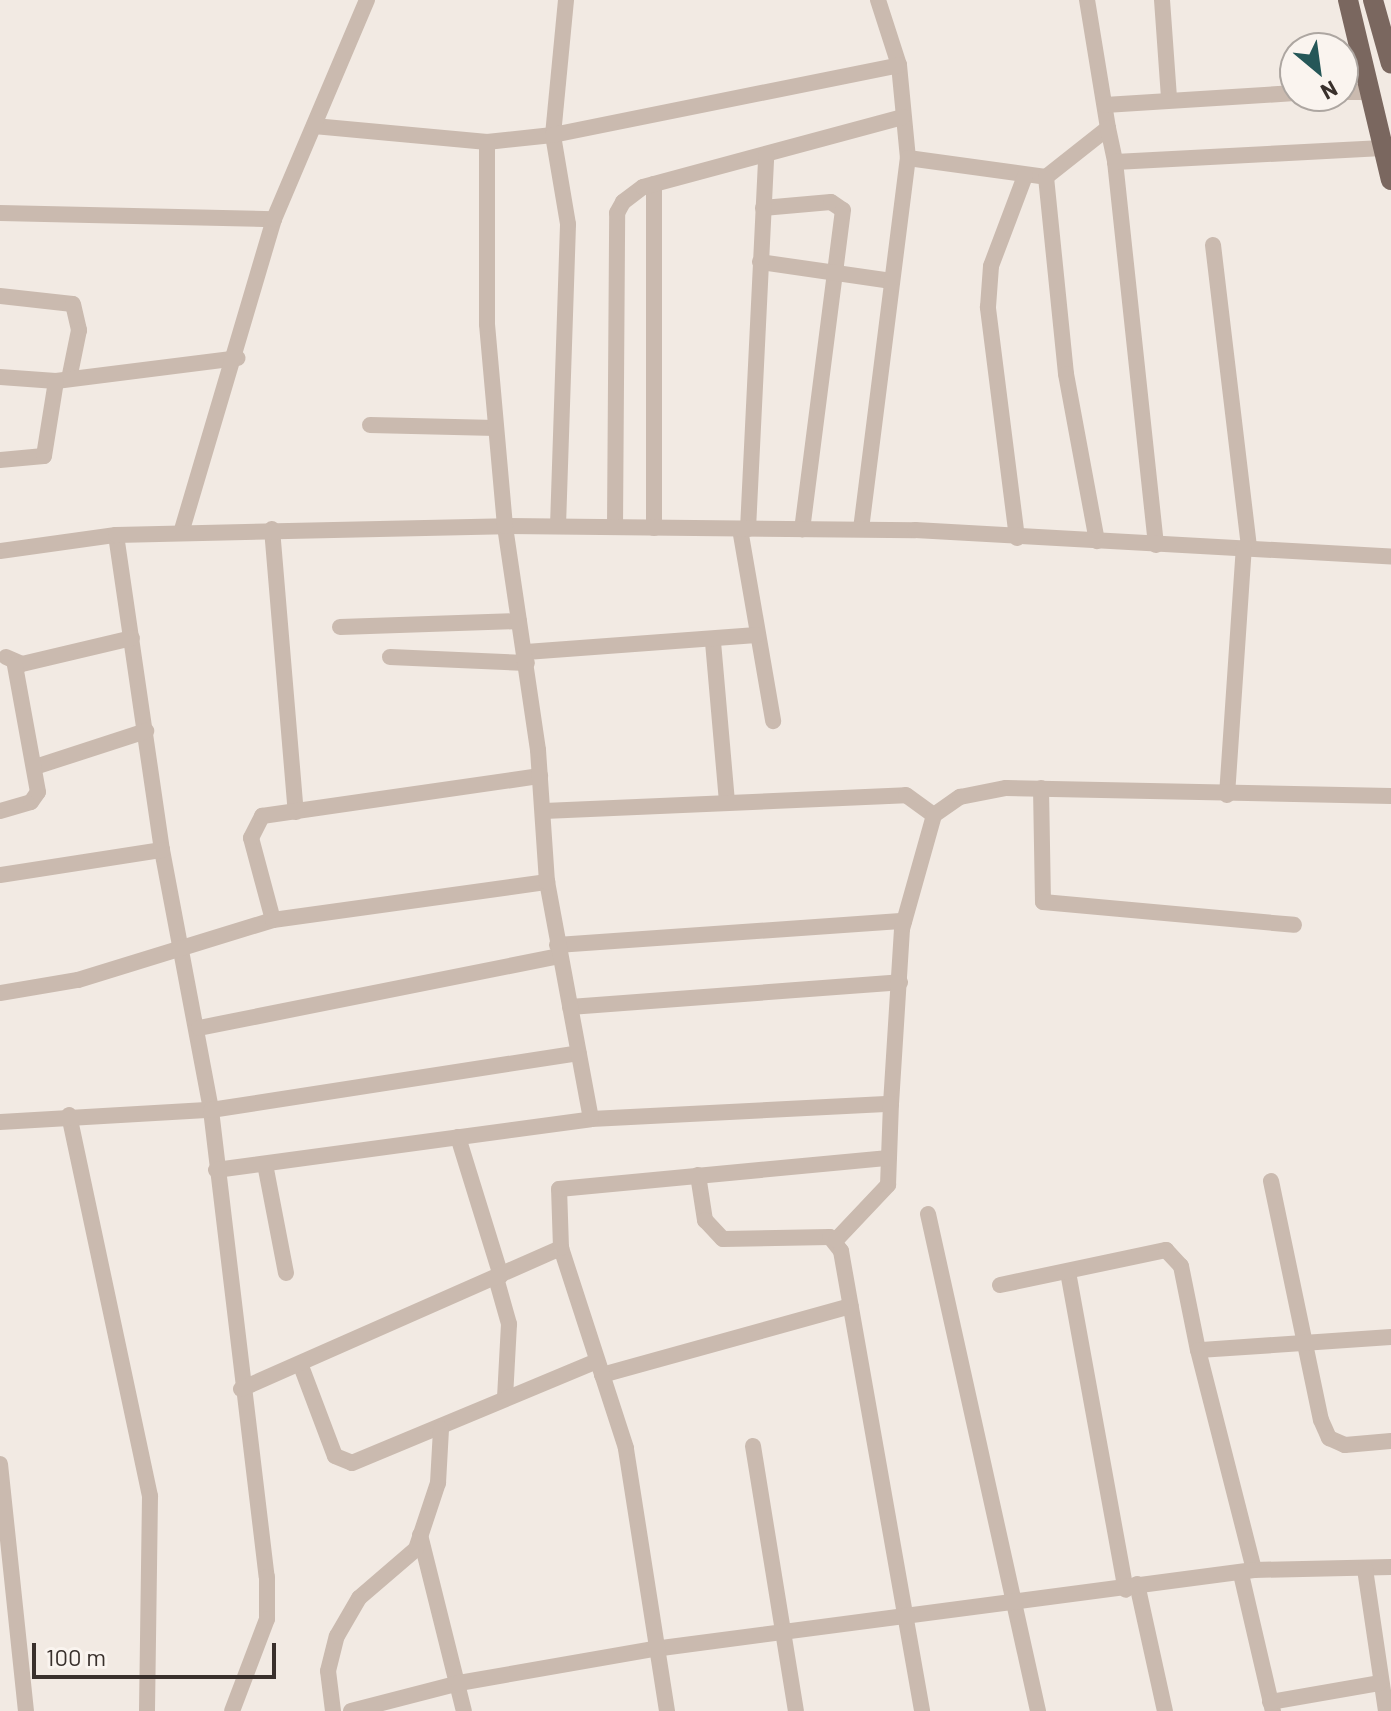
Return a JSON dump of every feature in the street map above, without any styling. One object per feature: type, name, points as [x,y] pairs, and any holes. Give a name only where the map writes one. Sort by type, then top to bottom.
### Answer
[{"type":"main road","points":[[1348,0],[1391,180]]},
{"type":"main road","points":[[1373,0],[1391,64]]},
{"type":"street","points":[[181,533],[238,358],[274,219],[367,0]]},
{"type":"street","points":[[558,526],[568,224],[553,135],[566,0]]},
{"type":"street","points":[[861,529],[908,158],[899,65],[878,0]]},
{"type":"street","points":[[1087,0],[1115,162],[1156,545]]},
{"type":"street","points":[[1162,0],[1169,97]]},
{"type":"street","points":[[314,126],[487,142],[553,135],[899,65]]},
{"type":"street","points":[[1359,92],[1371,92]]},
{"type":"street","points":[[1105,105],[1169,97],[1279,94]]},
{"type":"street","points":[[615,527],[617,213],[654,184],[903,117]]},
{"type":"street","points":[[908,158],[1046,177],[1108,128]]},
{"type":"street","points":[[487,142],[487,324],[505,526],[527,658],[544,811],[547,882],[591,1119]]},
{"type":"street","points":[[1115,162],[1383,148]]},
{"type":"street","points":[[766,155],[744,529],[756,635],[773,721]]},
{"type":"street","points":[[1017,538],[988,307],[991,266],[1025,176]]},
{"type":"street","points":[[1046,177],[1066,374],[1097,541]]},
{"type":"street","points":[[654,184],[654,528]]},
{"type":"street","points":[[763,208],[840,205],[802,529]]},
{"type":"street","points":[[0,213],[274,219]]},
{"type":"street","points":[[1213,245],[1247,548],[1227,795]]},
{"type":"street","points":[[760,262],[892,281]]},
{"type":"street","points":[[0,296],[73,304],[79,330],[62,380],[44,456],[0,460]]},
{"type":"street","points":[[0,377],[62,380],[238,358]]},
{"type":"street","points":[[370,425],[496,428]]},
{"type":"street","points":[[0,551],[116,535],[272,529],[558,526],[861,529],[1391,557]]},
{"type":"street","points":[[272,529],[296,812]]},
{"type":"street","points":[[116,535],[162,850],[178,944],[199,1028],[211,1110],[267,1619],[232,1711]]},
{"type":"street","points":[[340,627],[519,621]]},
{"type":"street","points":[[390,657],[527,658],[713,642],[756,635]]},
{"type":"street","points":[[0,811],[35,798],[35,767],[11,661],[132,638]]},
{"type":"street","points":[[713,642],[727,802]]},
{"type":"street","points":[[35,767],[146,731]]},
{"type":"street","points":[[273,920],[253,825],[262,816],[540,776]]},
{"type":"street","points":[[1041,788],[1043,902],[1294,925]]},
{"type":"street","points":[[698,1175],[705,1220],[723,1239],[836,1240],[883,1197],[889,1158],[904,921],[934,815],[960,797],[1041,788],[1227,795],[1391,796]]},
{"type":"street","points":[[544,811],[906,795],[934,815]]},
{"type":"street","points":[[0,875],[162,850]]},
{"type":"street","points":[[0,993],[78,980],[178,944],[273,920],[547,882]]},
{"type":"street","points":[[199,1028],[558,951],[904,921]]},
{"type":"street","points":[[570,1007],[900,982]]},
{"type":"street","points":[[0,1122],[69,1115],[211,1110],[579,1053]]},
{"type":"street","points":[[216,1170],[591,1119],[891,1104]]},
{"type":"street","points":[[69,1115],[150,1496],[147,1711]]},
{"type":"street","points":[[458,1137],[509,1324],[505,1397]]},
{"type":"street","points":[[667,1711],[654,1649],[626,1448],[561,1248],[555,1199],[565,1185],[889,1158]]},
{"type":"street","points":[[265,1164],[286,1273]]},
{"type":"street","points":[[1271,1181],[1329,1438],[1345,1445],[1391,1441]]},
{"type":"street","points":[[928,1214],[1016,1598],[1038,1711]]},
{"type":"street","points":[[836,1240],[907,1610],[922,1711]]},
{"type":"street","points":[[241,1389],[301,1366],[561,1248]]},
{"type":"street","points":[[1000,1285],[1173,1254],[1248,1572],[1272,1706],[1380,1683]]},
{"type":"street","points":[[1068,1272],[1131,1587],[1165,1711]]},
{"type":"street","points":[[301,1366],[339,1461],[441,1429],[505,1397],[600,1368],[851,1306]]},
{"type":"street","points":[[1198,1350],[1391,1337]]},
{"type":"street","points":[[333,1711],[328,1671],[337,1636],[359,1598],[411,1558],[438,1483],[441,1429]]},
{"type":"street","points":[[753,1446],[796,1711]]},
{"type":"street","points":[[0,1464],[26,1711]]},
{"type":"street","points":[[420,1533],[464,1711]]},
{"type":"street","points":[[351,1711],[459,1683],[907,1610],[1248,1572],[1391,1567]]},
{"type":"street","points":[[1365,1569],[1386,1711]]}]
